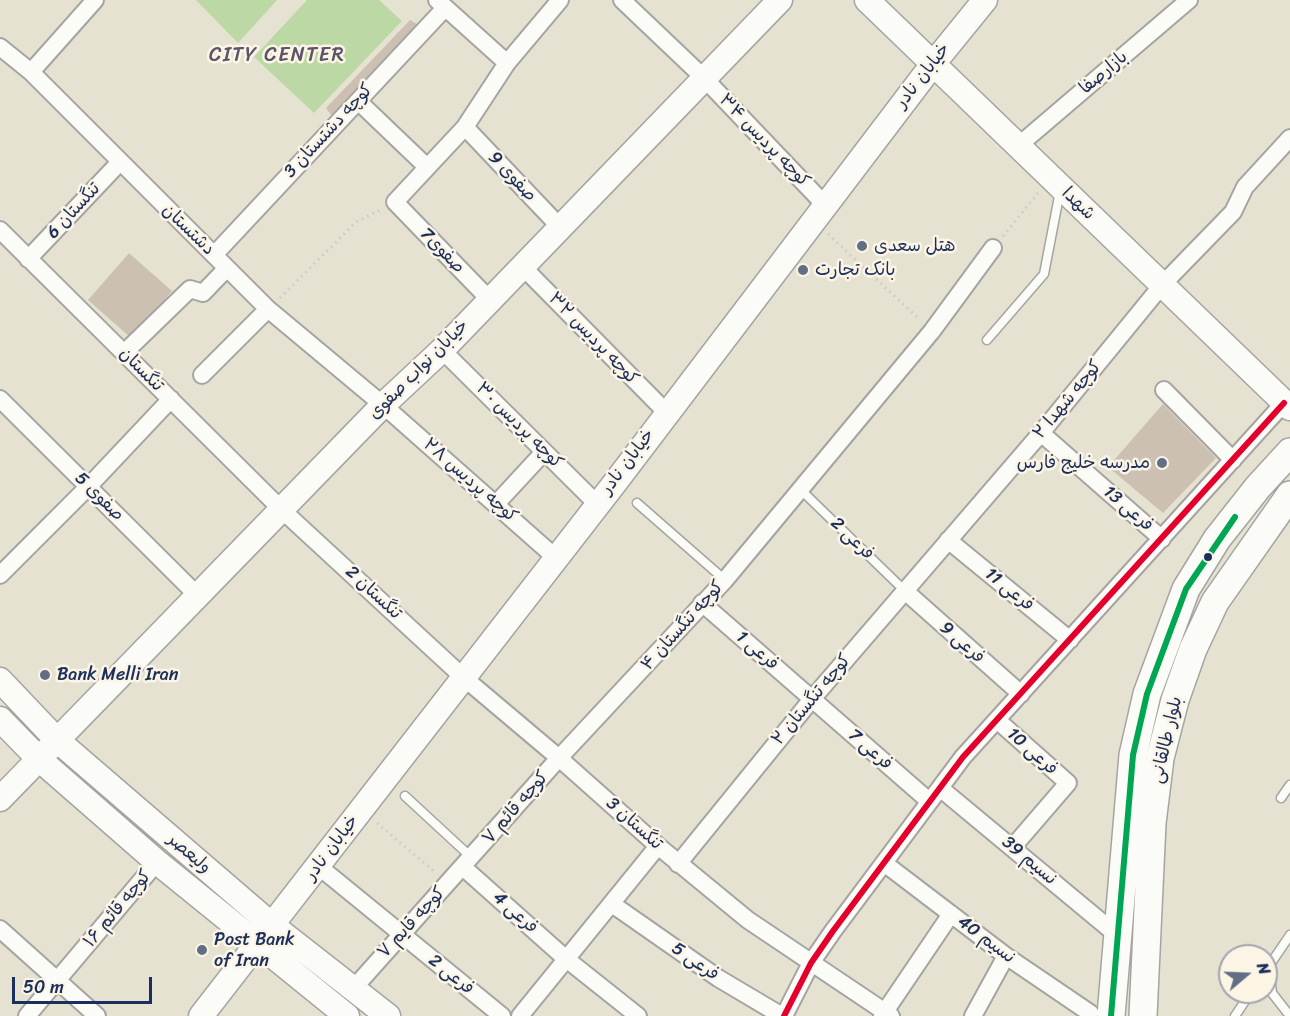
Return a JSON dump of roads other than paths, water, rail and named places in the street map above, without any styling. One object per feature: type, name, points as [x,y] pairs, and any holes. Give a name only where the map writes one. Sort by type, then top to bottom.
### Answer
[{"type":"main road","name":"بلوار طالقانی","points":[[1097,1015],[1117,935],[1133,755],[1147,694],[1186,589],[1217,539],[1258,487],[1290,452]]},
{"type":"main road","name":"بلوار طالقانی","points":[[1143,1016],[1152,823],[1160,758],[1175,700],[1193,649],[1215,602],[1290,495]]},
{"type":"street","points":[[31,72],[95,0]]},
{"type":"street","points":[[358,101],[427,167],[465,127],[507,63],[560,0]]},
{"type":"street","name":"کوچه پردیس ۳۴","points":[[622,0],[704,78],[819,213]]},
{"type":"street","name":"خیابان نواب صفوی","points":[[39,759],[383,405],[442,350],[488,298],[780,0]]},
{"type":"street","name":"شهدا","points":[[867,0],[1287,406]]},
{"type":"street","name":"خیابان نادر","points":[[201,1016],[556,558],[933,63],[985,0]]},
{"type":"street","name":"بازارصفا","points":[[1018,146],[1189,0]]},
{"type":"street","points":[[441,4],[507,63]]},
{"type":"street","name":"کوچه دشتستان 3","points":[[214,255],[358,101],[441,4]]},
{"type":"street","name":"دشتستان","points":[[0,47],[31,72],[119,163],[268,309],[383,405]]},
{"type":"street","name":"صفوی 9","points":[[465,127],[559,226]]},
{"type":"street","name":"کوچه شهدا ۲","points":[[948,540],[1041,433],[1162,285],[1233,212],[1245,187],[1290,138]]},
{"type":"street","name":"تنگستان 6","points":[[28,259],[119,163]]},
{"type":"street","name":"صفوی7","points":[[427,167],[395,202],[488,298]]},
{"type":"street","name":"تنگستان","points":[[0,230],[282,510]]},
{"type":"street","name":"کوچه تنگستان ۴","points":[[560,758],[725,580],[932,331],[993,248]]},
{"type":"street","name":"کوچه پردیس ۳۲","points":[[521,265],[666,412]]},
{"type":"street","points":[[124,353],[190,289],[203,293],[226,268]]},
{"type":"street","points":[[202,375],[268,309]]},
{"type":"street","name":"کوچه پردیس ۳۰","points":[[442,350],[596,503]]},
{"type":"street","points":[[1164,390],[1233,460]]},
{"type":"street","name":"صفوی 5","points":[[0,399],[198,596]]},
{"type":"street","points":[[0,575],[171,399]]},
{"type":"street","name":"کوچه پردیس ۲۸","points":[[383,405],[556,558]]},
{"type":"street","points":[[783,1016],[812,963],[963,757],[1233,460],[1287,406]]},
{"type":"street","name":"فرعی 13","points":[[1041,433],[1162,539]]},
{"type":"street","points":[[496,504],[544,452]]},
{"type":"street","name":"تنگستان 2","points":[[282,510],[463,677]]},
{"type":"street","name":"کوچه تنگستان ۲","points":[[678,864],[812,699],[948,540]]},
{"type":"street","name":"فرعی 11","points":[[948,540],[1070,639]]},
{"type":"street","name":"فرعی 9","points":[[905,591],[1021,694]]},
{"type":"street","name":"فرعی 1","points":[[702,603],[812,699]]},
{"type":"street","name":"تنگستان 3","points":[[463,677],[560,758],[678,864],[748,920],[812,963]]},
{"type":"street","name":"ولیعصر","points":[[0,680],[57,740],[273,926],[388,1016]]},
{"type":"street","name":"فرعی 7","points":[[812,699],[935,795]]},
{"type":"street","name":"ولیعصر","points":[[0,719],[39,759],[338,1013]]},
{"type":"street","name":"فرعی 10","points":[[997,720],[1068,783],[1012,848]]},
{"type":"street","name":"کوچه قائم ۷","points":[[468,863],[560,758]]},
{"type":"street","points":[[0,799],[39,759]]},
{"type":"street","name":"نسیم 39","points":[[935,795],[1012,848],[1117,935]]},
{"type":"street","points":[[520,1016],[658,846]]},
{"type":"street","name":"کوچه قائم ۱۶","points":[[27,1016],[158,862]]},
{"type":"street","name":"کوچه قایم ۷","points":[[353,989],[400,934],[468,863]]},
{"type":"street","name":"فرعی 4","points":[[468,863],[566,958],[638,1016]]},
{"type":"street","name":"نسیم 40","points":[[884,863],[1006,956],[1097,1015]]},
{"type":"street","name":"فرعی 2","points":[[327,874],[502,1016]]},
{"type":"street","name":"فرعی 5","points":[[612,904],[718,978],[783,1016]]},
{"type":"street","points":[[812,963],[886,1015],[951,914]]},
{"type":"street","points":[[2,937],[97,1016]]},
{"type":"street","points":[[973,1016],[1006,956]]},
{"type":"lane","points":[[987,340],[1044,274],[1056,182]]},
{"type":"lane","name":"فرعی 2","points":[[800,488],[905,591]]},
{"type":"lane","points":[[637,503],[725,580]]},
{"type":"lane","points":[[1281,798],[1290,785]]},
{"type":"lane","points":[[405,796],[468,863]]},
{"type":"lane","points":[[1278,952],[1290,935]]},
{"type":"lane","points":[[1278,1001],[1290,1016]]},
{"type":"place","name":"هتل سعدی","points":[[862,246]]},
{"type":"place","name":"بانک تجارت","points":[[803,270]]},
{"type":"place","name":"مدرسه خلیج فارس","points":[[1162,463]]},
{"type":"place","name":"Bank Melli Iran","points":[[45,675]]},
{"type":"place","name":"Post Bank of Iran","points":[[202,950]]},
{"type":"district","name":"CITY CENTER","points":[[277,56]]}]
